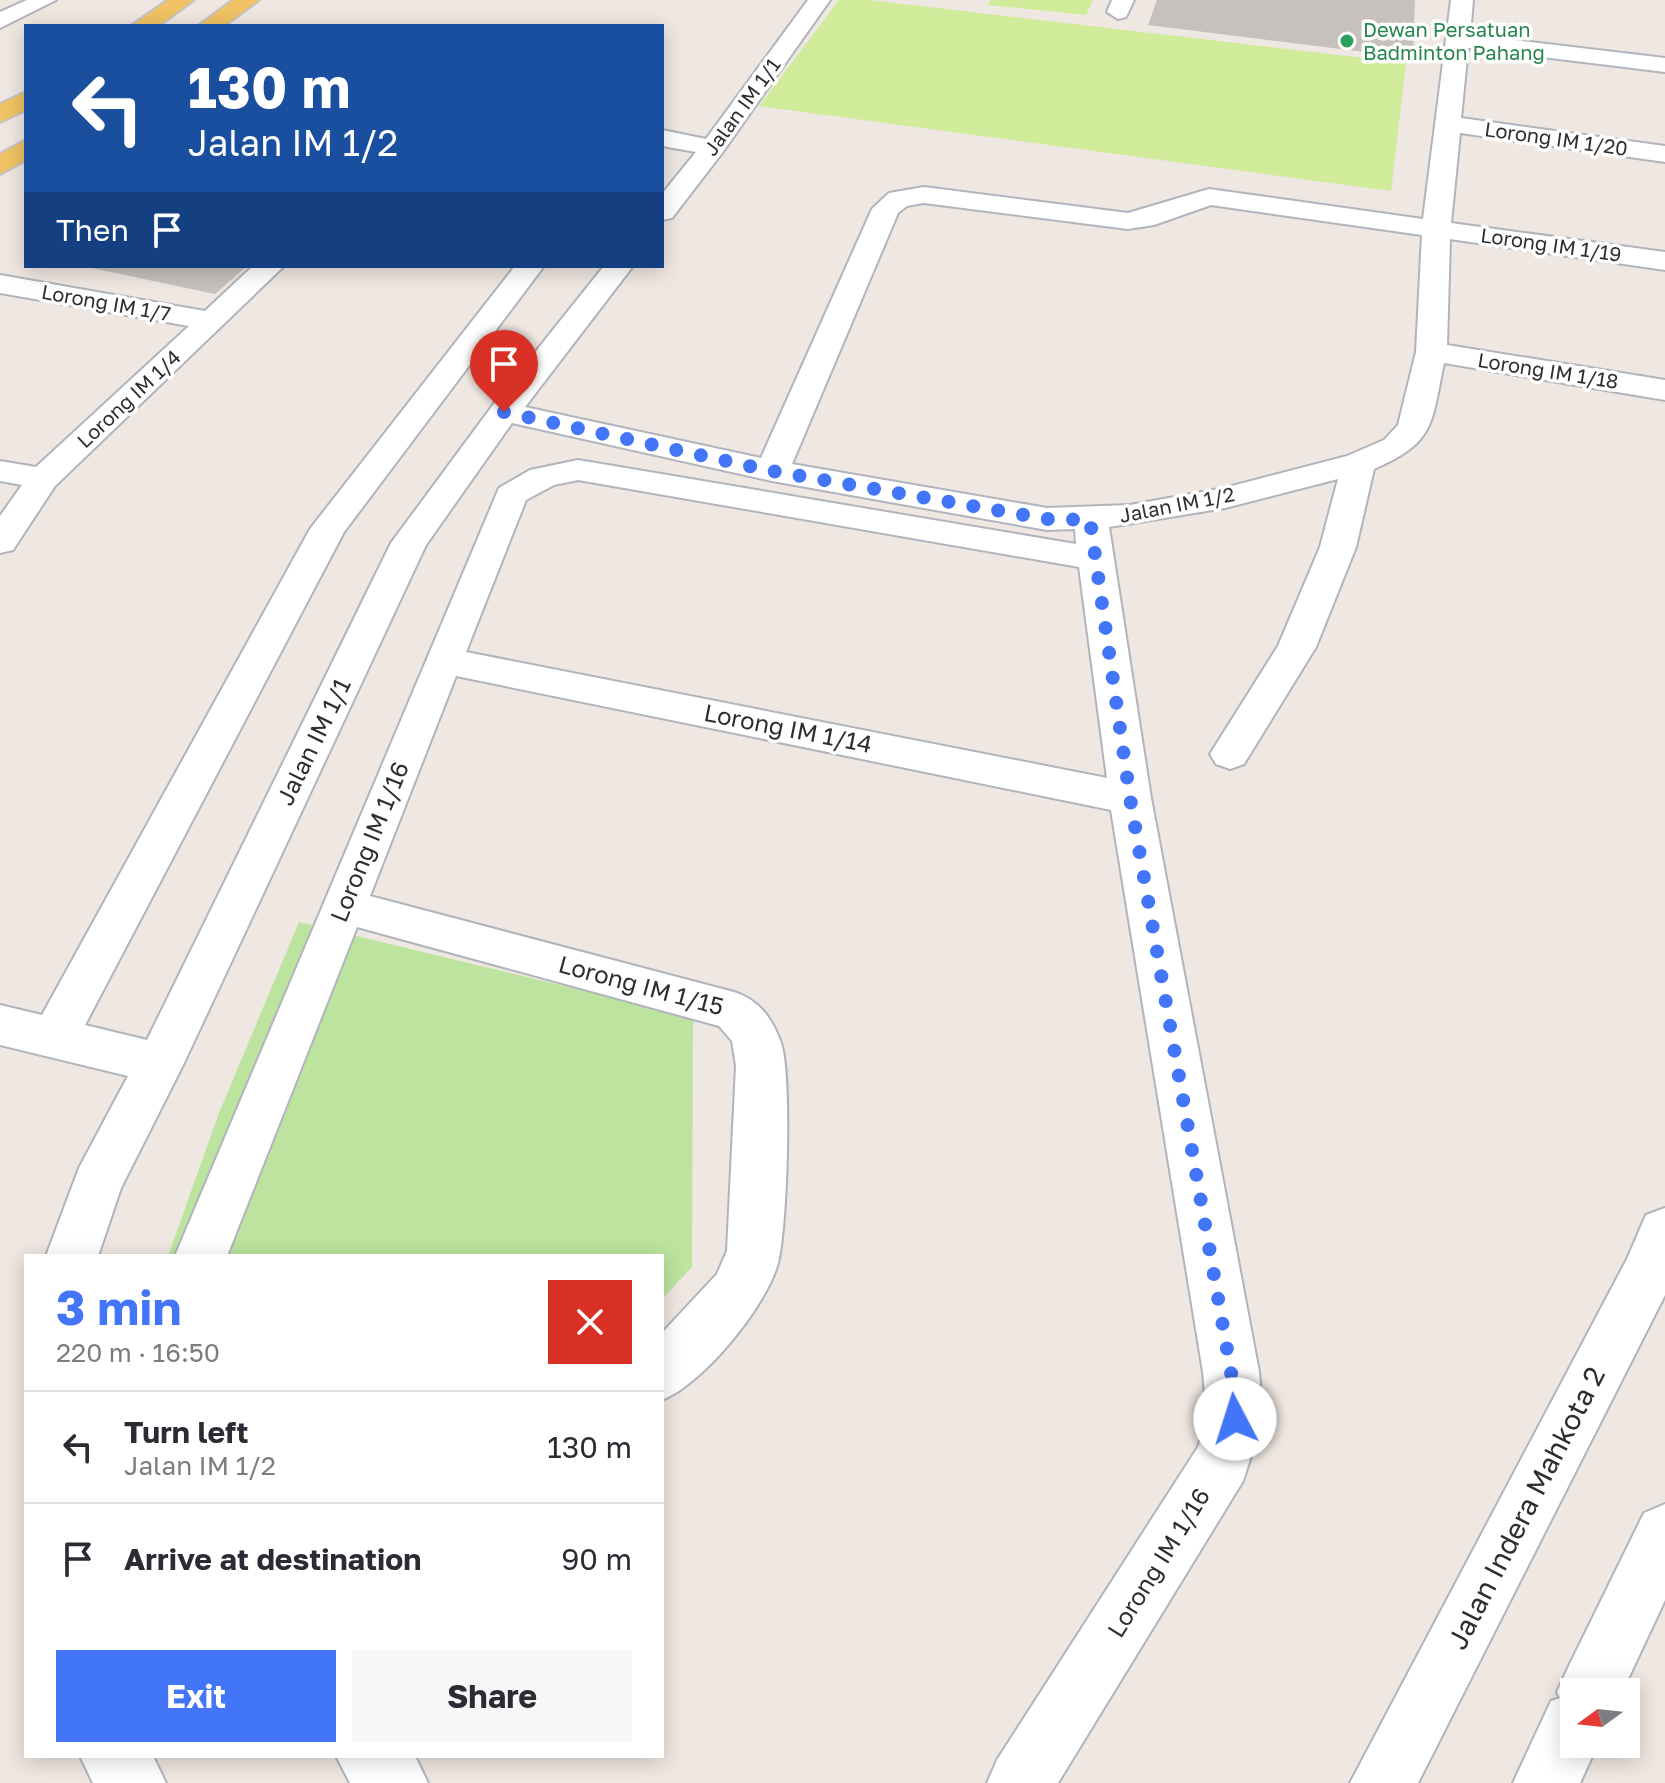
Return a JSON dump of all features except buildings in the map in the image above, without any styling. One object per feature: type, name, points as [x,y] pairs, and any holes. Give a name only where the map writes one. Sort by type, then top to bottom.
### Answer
[{"type":"main road","points":[[212,24],[248,0]]},
{"type":"main road","points":[[145,24],[176,1]]},
{"type":"main road","points":[[0,115],[24,100]]},
{"type":"main road","points":[[0,166],[24,149]]},
{"type":"street","points":[[0,21],[45,0]]},
{"type":"street","name":"Jalan IM 1/1","points":[[664,209],[713,148],[819,0]]},
{"type":"street","name":"Jalan IM 1/2","points":[[504,412],[772,471],[1047,519],[1094,539],[1130,516],[1225,498],[1359,463],[1396,447],[1414,428],[1431,352],[1436,229],[1462,0]]},
{"type":"street","points":[[1457,40],[1665,65]]},
{"type":"street","name":"Lorong IM 1/20","points":[[1448,124],[1665,154]]},
{"type":"street","points":[[664,138],[713,148]]},
{"type":"street","name":"Lorong IM 1/19","points":[[772,471],[886,209],[899,199],[924,195],[1128,221],[1144,219],[1209,197],[1665,261]]},
{"type":"street","name":"Lorong IM 1/4","points":[[0,542],[43,479],[268,268]]},
{"type":"street","points":[[54,1038],[328,529],[528,268]]},
{"type":"street","name":"Jalan IM 1/1","points":[[73,1254],[97,1184],[160,1063],[409,543],[504,412],[617,268]]},
{"type":"street","name":"Lorong IM 1/7","points":[[0,284],[212,321]]},
{"type":"street","name":"Lorong IM 1/18","points":[[1431,352],[1665,390]]},
{"type":"street","points":[[1230,754],[1297,647],[1338,547],[1359,463]]},
{"type":"street","name":"Lorong IM 1/16","points":[[202,1254],[511,495],[529,482],[551,473],[578,470],[1094,539],[1130,798],[1228,1356],[1235,1419],[1223,1461],[1020,1783]]},
{"type":"street","points":[[0,471],[43,479]]},
{"type":"street","name":"Lorong IM 1/14","points":[[445,661],[1130,798]]},
{"type":"street","name":"Lorong IM 1/15","points":[[343,906],[734,1011],[751,1026],[760,1054],[752,1264],[722,1306],[664,1371]]},
{"type":"street","points":[[0,1025],[160,1063]]},
{"type":"street","name":"Jalan Indera Mahkota 2","points":[[1383,1783],[1647,1275],[1665,1232]]},
{"type":"street","points":[[1596,1678],[1665,1534]]},
{"type":"street","points":[[1546,1783],[1560,1754]]},
{"type":"street","points":[[114,1758],[133,1783]]},
{"type":"street","points":[[371,1758],[395,1783]]},
{"type":"green space","points":[[839,0],[869,0],[1406,63],[1391,191],[759,106]]},
{"type":"green space","points":[[991,0],[1093,0],[1086,15],[988,5]]},
{"type":"green space","points":[[299,922],[693,1017],[692,1267],[664,1297],[664,1254],[169,1254],[219,1113]]},
{"type":"place","name":"Dewan Persatuan Badminton Pahang","points":[[1347,41]]},
{"type":"route","points":[[504,412],[772,471],[1047,519],[1090,520],[1130,798],[1231,1372],[1235,1419]]}]
